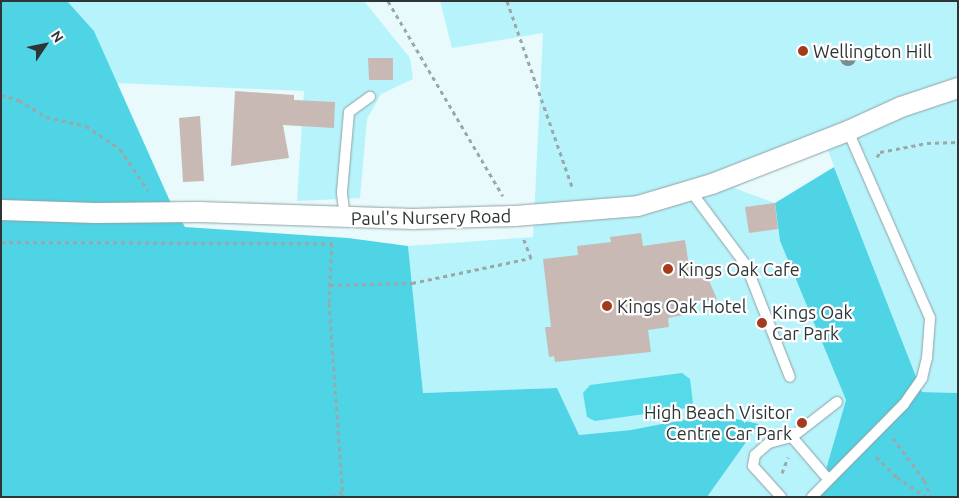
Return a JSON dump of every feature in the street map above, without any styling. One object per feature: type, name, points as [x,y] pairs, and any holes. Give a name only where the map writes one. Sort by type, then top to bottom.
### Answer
[{"type":"street","name":"Paul's Nursery Road","points":[[1,210],[95,213],[167,212],[413,219],[515,216],[638,206],[690,190],[848,131],[901,107],[958,88]]},
{"type":"lane","points":[[345,218],[342,192],[349,112],[370,97]]},
{"type":"lane","points":[[812,497],[904,404],[922,378],[927,358],[930,318],[848,131]]},
{"type":"lane","points":[[690,190],[746,265],[790,377]]},
{"type":"lane","points":[[780,497],[753,466],[755,454],[769,443],[794,439],[837,402]]},
{"type":"lane","points":[[794,439],[828,479]]},
{"type":"path","points":[[330,285],[412,283],[531,258],[515,216],[388,1]]},
{"type":"path","points":[[507,1],[581,211]]},
{"type":"path","points":[[1,95],[19,100],[46,117],[86,126],[120,149],[146,188],[167,212]]},
{"type":"path","points":[[866,173],[880,152],[926,143],[958,142]]},
{"type":"path","points":[[1,242],[332,244],[329,313],[343,497]]},
{"type":"path","points":[[884,425],[924,480],[931,497]]},
{"type":"path","points":[[772,487],[780,480],[794,439]]},
{"type":"path","points":[[863,446],[897,477],[926,497]]},
{"type":"path","points":[[332,497],[343,492]]},
{"type":"shaded area","points":[[1,1],[67,1],[94,31],[169,199],[185,227],[348,238],[408,246],[423,393],[557,388],[579,435],[631,430],[713,414],[759,424],[707,497],[1,497]]},
{"type":"shaded area","points":[[67,1],[364,1],[410,58],[413,79],[381,94],[367,119],[360,198],[297,201],[304,91],[116,83],[94,31]]},
{"type":"shaded area","points":[[440,1],[958,1],[958,393],[922,392],[825,143],[734,188],[775,203],[780,241],[846,400],[818,497],[707,497],[759,424],[713,414],[631,430],[579,435],[557,388],[423,393],[408,246],[533,237],[543,33],[452,48]]},
{"type":"shaded area","points":[[834,167],[922,392],[958,393],[958,497],[818,497],[846,400],[780,241],[775,203]]},
{"type":"shaded area","points":[[682,373],[690,379],[693,403],[687,408],[595,421],[587,417],[583,393],[590,385]]},
{"type":"building","points":[[368,58],[393,58],[393,80],[369,80]]},
{"type":"building","points":[[235,91],[294,95],[294,100],[335,102],[334,128],[283,125],[289,158],[231,166]]},
{"type":"building","points":[[200,116],[204,181],[183,182],[179,118]]},
{"type":"building","points":[[775,203],[778,229],[749,233],[745,207]]},
{"type":"building","name":"Kings Oak Hotel","points":[[641,233],[643,246],[685,240],[691,278],[707,276],[717,299],[681,305],[683,315],[668,318],[669,327],[648,330],[651,352],[555,362],[554,356],[549,357],[545,327],[551,327],[543,259],[578,255],[577,246],[611,242],[610,237]]},
{"type":"place","name":"Wellington Hill","points":[[803,51]]},
{"type":"place","name":"Kings Oak Cafe","points":[[668,269]]},
{"type":"place","name":"Kings Oak Hotel","points":[[607,306]]},
{"type":"place","name":"Kings Oak Car Park","points":[[762,323]]},
{"type":"place","name":"High Beach Visitor Centre Car Park","points":[[802,423]]}]
